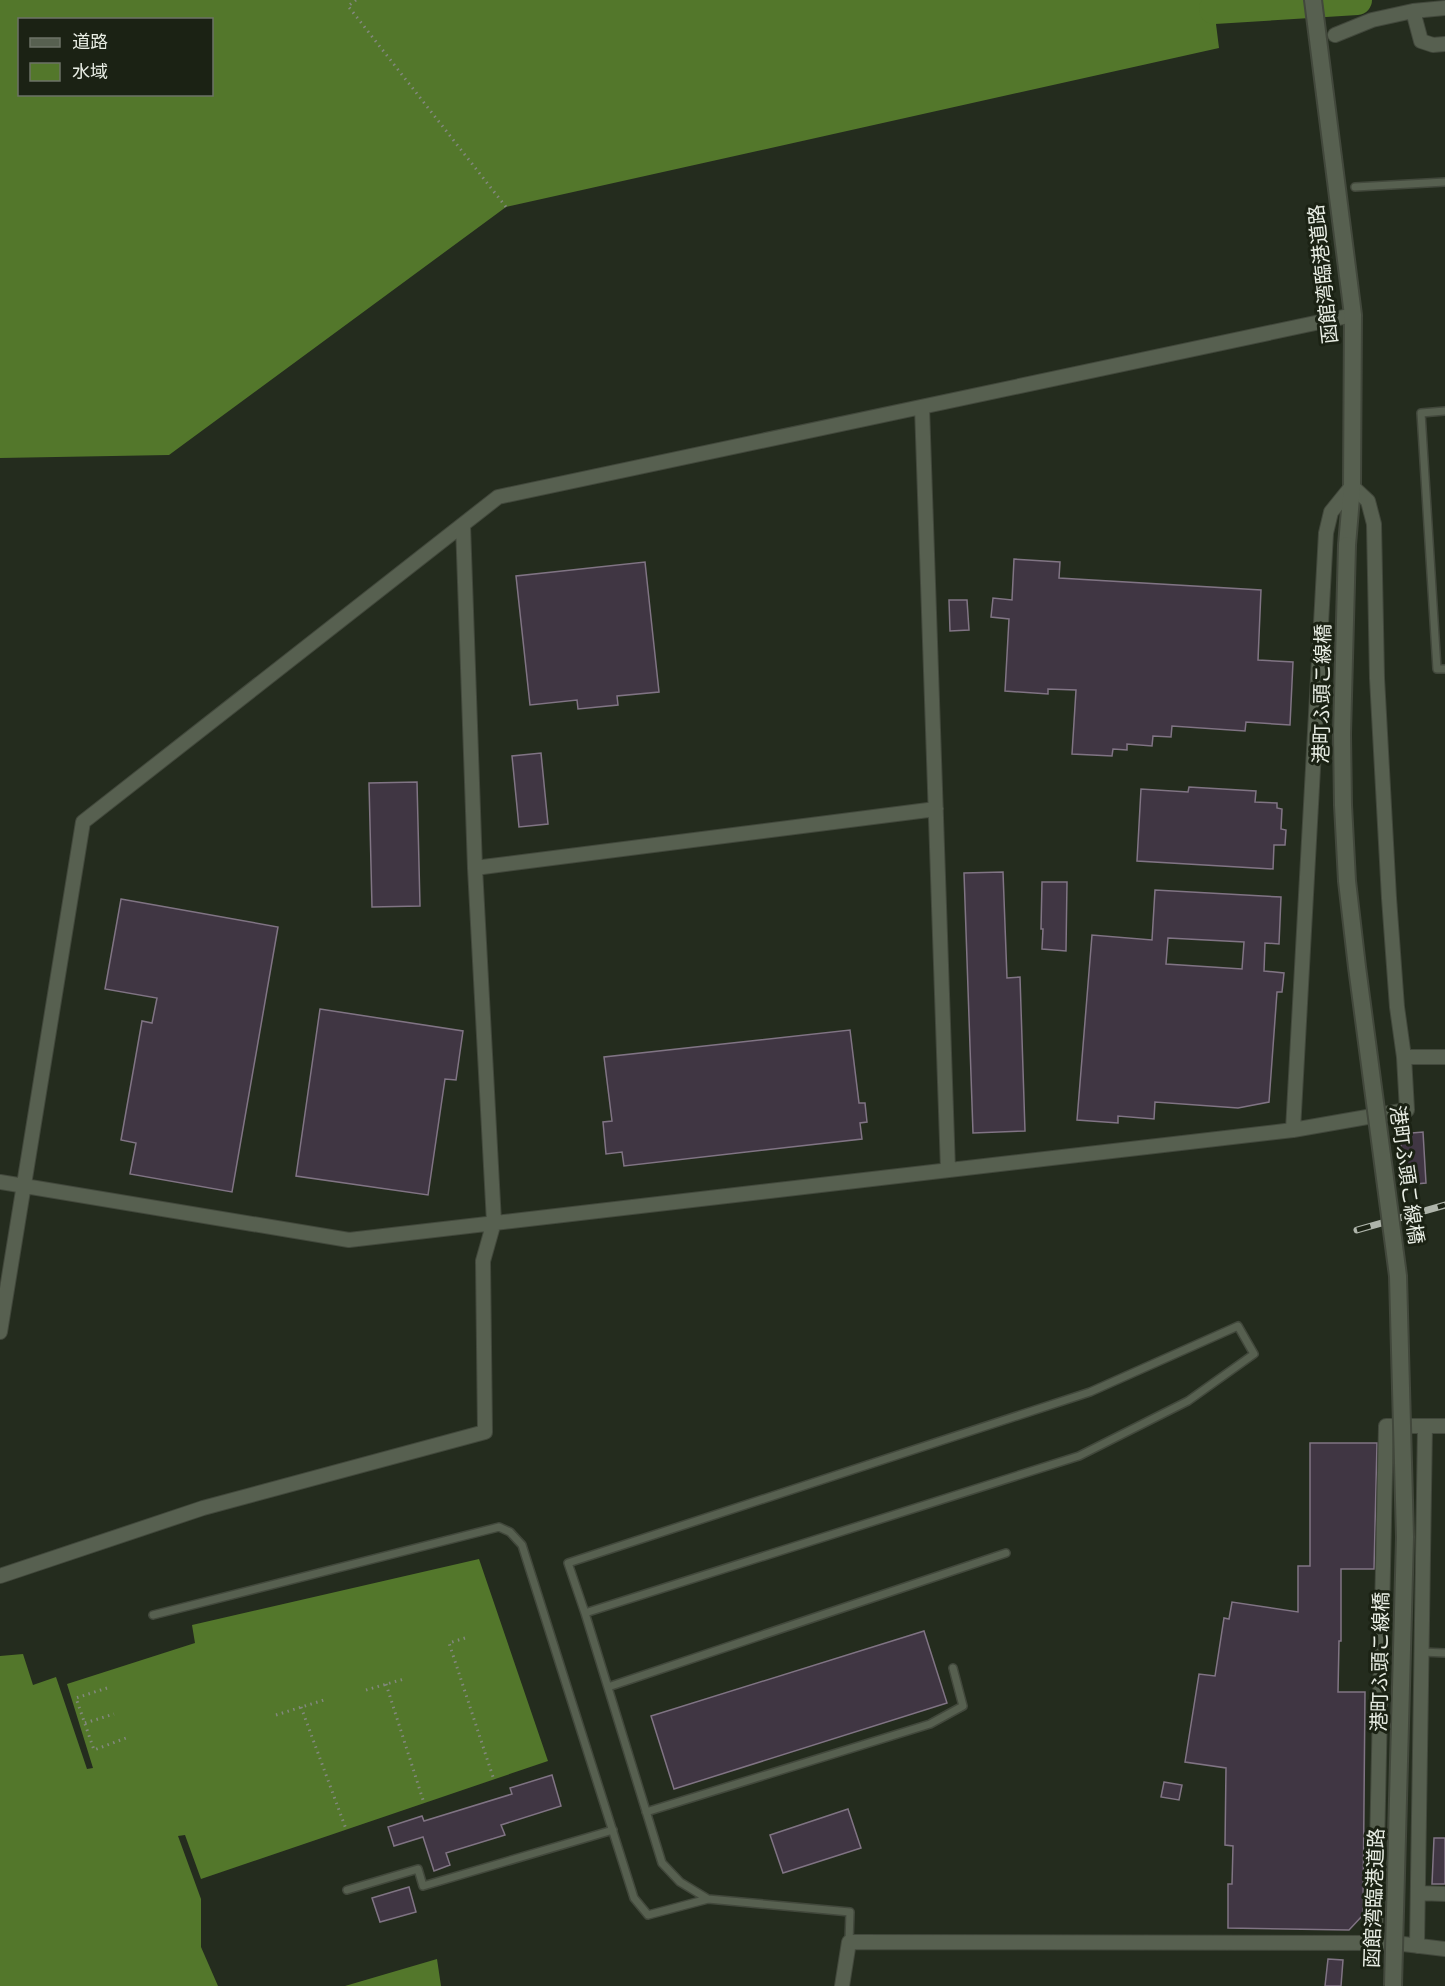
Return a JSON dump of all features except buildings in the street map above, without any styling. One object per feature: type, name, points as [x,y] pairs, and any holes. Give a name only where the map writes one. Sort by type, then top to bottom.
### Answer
[{"type":"street","name":"函館湾臨港道路","points":[[1313,0],[1353,315],[1352,486],[1347,545]]},
{"type":"street","points":[[1335,35],[1372,20],[1413,11],[1445,8]]},
{"type":"street","points":[[1413,11],[1421,41],[1433,45],[1445,44]]},
{"type":"street","points":[[0,1332],[83,822],[498,497],[1353,315]]},
{"type":"street","points":[[922,407],[948,1170]]},
{"type":"street","points":[[0,1182],[349,1240],[1293,1130],[1407,1110],[1404,1057],[1396,1007],[1389,898],[1377,678],[1374,524],[1368,501],[1352,486],[1331,512],[1326,533],[1293,1130]]},
{"type":"street","points":[[0,1576],[203,1508],[485,1432],[483,1261],[494,1222],[475,868],[463,525]]},
{"type":"street","name":"港町ふ頭こ線橋","points":[[1347,545],[1342,734],[1347,881],[1398,1276],[1405,1537],[1398,1811]]},
{"type":"street","points":[[475,868],[936,809]]},
{"type":"street","points":[[1404,1057],[1445,1057]]},
{"type":"street","points":[[1376,1942],[1386,1426],[1445,1426]]},
{"type":"street","points":[[1417,1946],[1425,1426]]},
{"type":"street","name":"函館湾臨港道路","points":[[1393,1986],[1398,1811]]},
{"type":"street","points":[[1418,1893],[1445,1894]]},
{"type":"street","points":[[842,1986],[849,1941],[1376,1942],[1445,1949]]},
{"type":"lane","points":[[1355,187],[1445,182]]},
{"type":"lane","points":[[1445,411],[1420,413],[1437,669],[1445,669]]},
{"type":"lane","points":[[1435,644],[1445,644]]},
{"type":"lane","points":[[585,1612],[1079,1456],[1188,1401],[1254,1354],[1238,1326],[1090,1392],[568,1563],[662,1863],[680,1882],[708,1899]]},
{"type":"lane","points":[[153,1615],[499,1527],[505,1529],[522,1545],[634,1898],[648,1915],[708,1899],[850,1912],[849,1941]]},
{"type":"lane","points":[[608,1687],[1006,1553]]},
{"type":"lane","points":[[1422,1652],[1445,1653]]},
{"type":"lane","points":[[646,1812],[930,1724],[963,1706],[952,1668]]},
{"type":"lane","points":[[347,1890],[418,1869],[423,1886],[613,1830]]},
{"type":"path","points":[[356,0],[348,6],[506,207]]},
{"type":"path","points":[[465,1638],[449,1643],[494,1780]]},
{"type":"path","points":[[366,1690],[404,1679]]},
{"type":"path","points":[[386,1684],[424,1803]]},
{"type":"path","points":[[107,1688],[76,1698],[94,1750],[126,1738]]},
{"type":"path","points":[[276,1715],[324,1700]]},
{"type":"path","points":[[301,1707],[346,1829]]},
{"type":"path","points":[[85,1723],[114,1714]]},
{"type":"water","points":[[0,0],[1213,0],[1219,48],[506,207],[169,455],[0,458]]},
{"type":"water","points":[[479,1559],[548,1761],[201,1879],[185,1835],[178,1836],[201,1899],[201,1947],[218,1986],[0,1986],[0,1656],[23,1654],[33,1685],[56,1677],[87,1769],[93,1768],[67,1684],[195,1643],[192,1625]]},
{"type":"water","points":[[437,1959],[441,1986],[345,1986]]},
{"type":"waterway","points":[[1214,9],[1357,0]]},
{"type":"railway","points":[[1357,1230],[1445,1205]]}]
